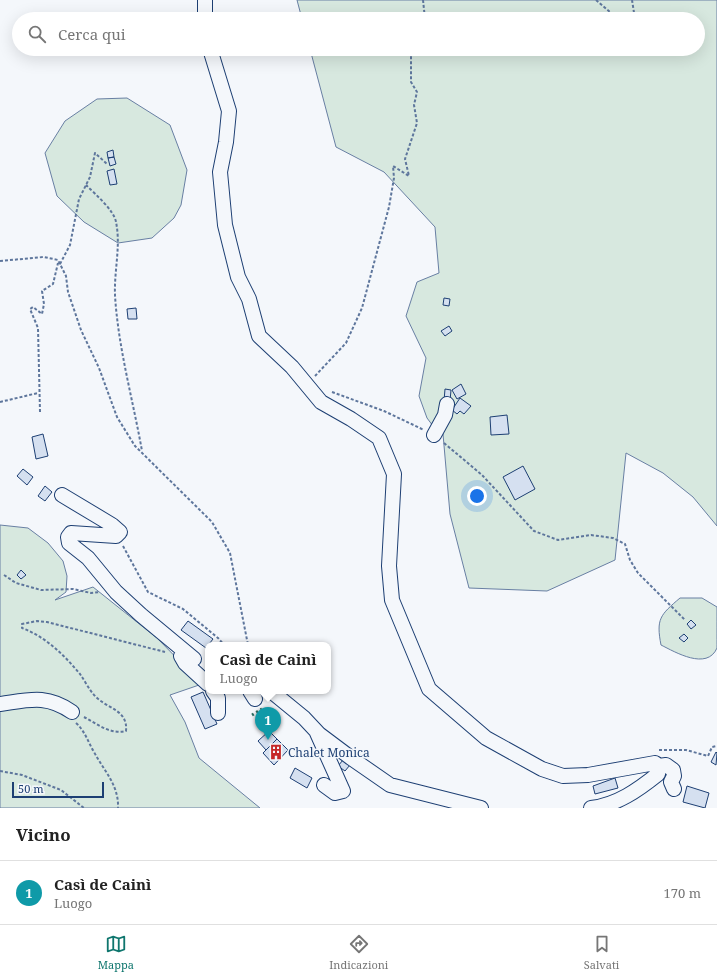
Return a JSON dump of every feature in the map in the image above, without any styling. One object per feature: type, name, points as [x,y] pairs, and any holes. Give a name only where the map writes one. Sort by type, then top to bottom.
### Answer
[{"type":"street","points":[[205,0],[205,12]]},
{"type":"street","points":[[212,56],[229,111],[226,142],[220,172],[225,225],[238,277],[249,299],[259,336],[292,367],[321,402],[351,419],[379,438],[394,474],[389,566],[392,600],[429,689],[486,738],[542,769],[563,776],[588,774],[655,763],[659,766],[666,765],[673,770],[674,776],[671,782],[674,789]]},
{"type":"street","points":[[434,435],[445,415],[447,404]]},
{"type":"street","points":[[62,495],[112,525],[120,532],[116,536],[71,533],[68,537],[69,543],[88,558],[116,592],[182,651],[181,656],[185,663],[205,681]]},
{"type":"street","points":[[215,694],[218,698],[218,713]]},
{"type":"street","points":[[275,694],[304,718],[316,731],[390,785],[481,808]]},
{"type":"street","points":[[0,704],[34,698],[51,701],[62,705],[72,712]]},
{"type":"street","points":[[316,731],[342,791],[335,793],[324,784]]},
{"type":"street","points":[[591,808],[603,807],[634,793],[658,774],[659,766]]},
{"type":"path","points":[[423,0],[424,12]]},
{"type":"path","points":[[596,0],[610,12]]},
{"type":"path","points":[[632,0],[634,12]]},
{"type":"path","points":[[312,380],[319,370],[346,343],[362,308],[389,207],[394,178],[393,166],[409,176],[405,160],[417,123],[414,105],[417,92],[411,82],[411,56]]},
{"type":"path","points":[[60,264],[70,245],[80,199],[90,177],[95,153],[107,164]]},
{"type":"path","points":[[86,185],[107,206],[116,221],[118,258],[115,294],[119,333],[142,453]]},
{"type":"path","points":[[0,261],[44,257],[58,260]]},
{"type":"path","points":[[58,260],[66,276],[68,292],[81,330],[99,368],[118,417],[135,446],[212,522],[230,553],[247,642]]},
{"type":"path","points":[[40,412],[38,393],[38,328],[30,310],[33,307],[42,314],[44,304],[42,290],[52,284],[58,268],[58,260]]},
{"type":"path","points":[[326,390],[384,411],[434,435],[482,475],[534,531],[558,540],[591,535],[613,538],[625,544],[630,560],[638,573],[685,620]]},
{"type":"path","points":[[0,402],[38,393]]},
{"type":"path","points":[[125,552],[148,592],[183,609],[221,642]]},
{"type":"path","points":[[4,575],[16,583],[41,590],[73,589],[91,593],[116,592]]},
{"type":"path","points":[[118,808],[118,799],[112,779],[95,754],[82,728],[70,716],[72,712],[112,732],[120,733],[126,731],[127,723],[124,716],[96,697],[80,674],[54,645],[22,628],[22,624],[37,621],[47,622],[181,656]]},
{"type":"path","points":[[708,756],[712,747],[717,746]]},
{"type":"path","points":[[0,771],[22,775],[61,790],[84,808]]},
{"type":"shaded area","points":[[297,0],[717,0],[717,526],[693,497],[663,473],[626,453],[615,560],[547,591],[469,588],[450,514],[443,434],[436,430],[427,418],[419,396],[426,358],[406,316],[417,282],[439,273],[435,227],[384,172],[336,147],[312,56],[705,56],[705,12],[300,12]]},
{"type":"shaded area","points":[[127,98],[170,125],[187,170],[181,205],[174,218],[152,238],[118,243],[84,222],[57,196],[45,153],[65,121],[97,99]]},
{"type":"shaded area","points":[[0,525],[28,528],[48,543],[63,561],[67,576],[66,592],[55,600],[93,587],[157,638],[202,684],[170,695],[185,722],[199,758],[260,808],[0,808]]},
{"type":"shaded area","points":[[680,598],[702,598],[717,607],[717,648],[712,655],[706,658],[690,658],[661,645],[659,629],[661,618],[664,613]]},
{"type":"building","points":[[113,150],[114,157],[108,158],[107,152]]},
{"type":"building","points":[[114,157],[116,164],[110,166],[108,158]]},
{"type":"building","points":[[114,169],[117,184],[110,185],[107,171]]},
{"type":"building","points":[[444,298],[450,299],[449,306],[443,305]]},
{"type":"building","points":[[136,308],[137,319],[128,319],[127,309]]},
{"type":"building","points":[[449,326],[452,331],[445,336],[441,331]]},
{"type":"building","points":[[461,384],[466,394],[457,399],[452,390]]},
{"type":"building","points":[[445,389],[451,390],[450,401],[444,401]]},
{"type":"building","points":[[460,398],[471,406],[464,414],[460,411],[457,414],[452,410]]},
{"type":"building","points":[[507,415],[509,434],[491,435],[490,417]]},
{"type":"building","points":[[43,434],[48,456],[36,459],[32,437]]},
{"type":"building","points":[[523,466],[535,489],[515,500],[503,477]]},
{"type":"building","points":[[23,469],[33,477],[27,485],[17,476]]},
{"type":"building","points":[[45,486],[52,492],[45,501],[38,496]]},
{"type":"building","points":[[21,570],[26,575],[21,579],[17,575]]},
{"type":"building","points":[[691,620],[696,625],[691,629],[687,624]]},
{"type":"building","points":[[188,621],[213,639],[211,642],[205,642],[205,647],[181,630]]},
{"type":"building","points":[[684,634],[688,638],[684,642],[679,638]]},
{"type":"building","points":[[203,692],[217,724],[205,729],[191,697]]},
{"type":"building","points":[[269,731],[277,739],[266,750],[258,741]]},
{"type":"building","name":"Chalet Monica","points":[[277,739],[288,750],[274,765],[263,753]]},
{"type":"building","points":[[716,752],[717,753],[716,765],[711,762]]},
{"type":"building","points":[[343,760],[350,765],[345,771],[338,766]]},
{"type":"building","points":[[295,768],[312,778],[307,788],[290,778]]},
{"type":"building","points":[[615,778],[618,788],[595,794],[593,786]]},
{"type":"building","points":[[687,786],[709,793],[705,808],[683,802]]},
{"type":"hedge","points":[[252,715],[262,709]]},
{"type":"place","name":"Casì de Cainì","points":[[268,740]]},
{"type":"place","name":"Chalet Monica","points":[[276,752]]}]
